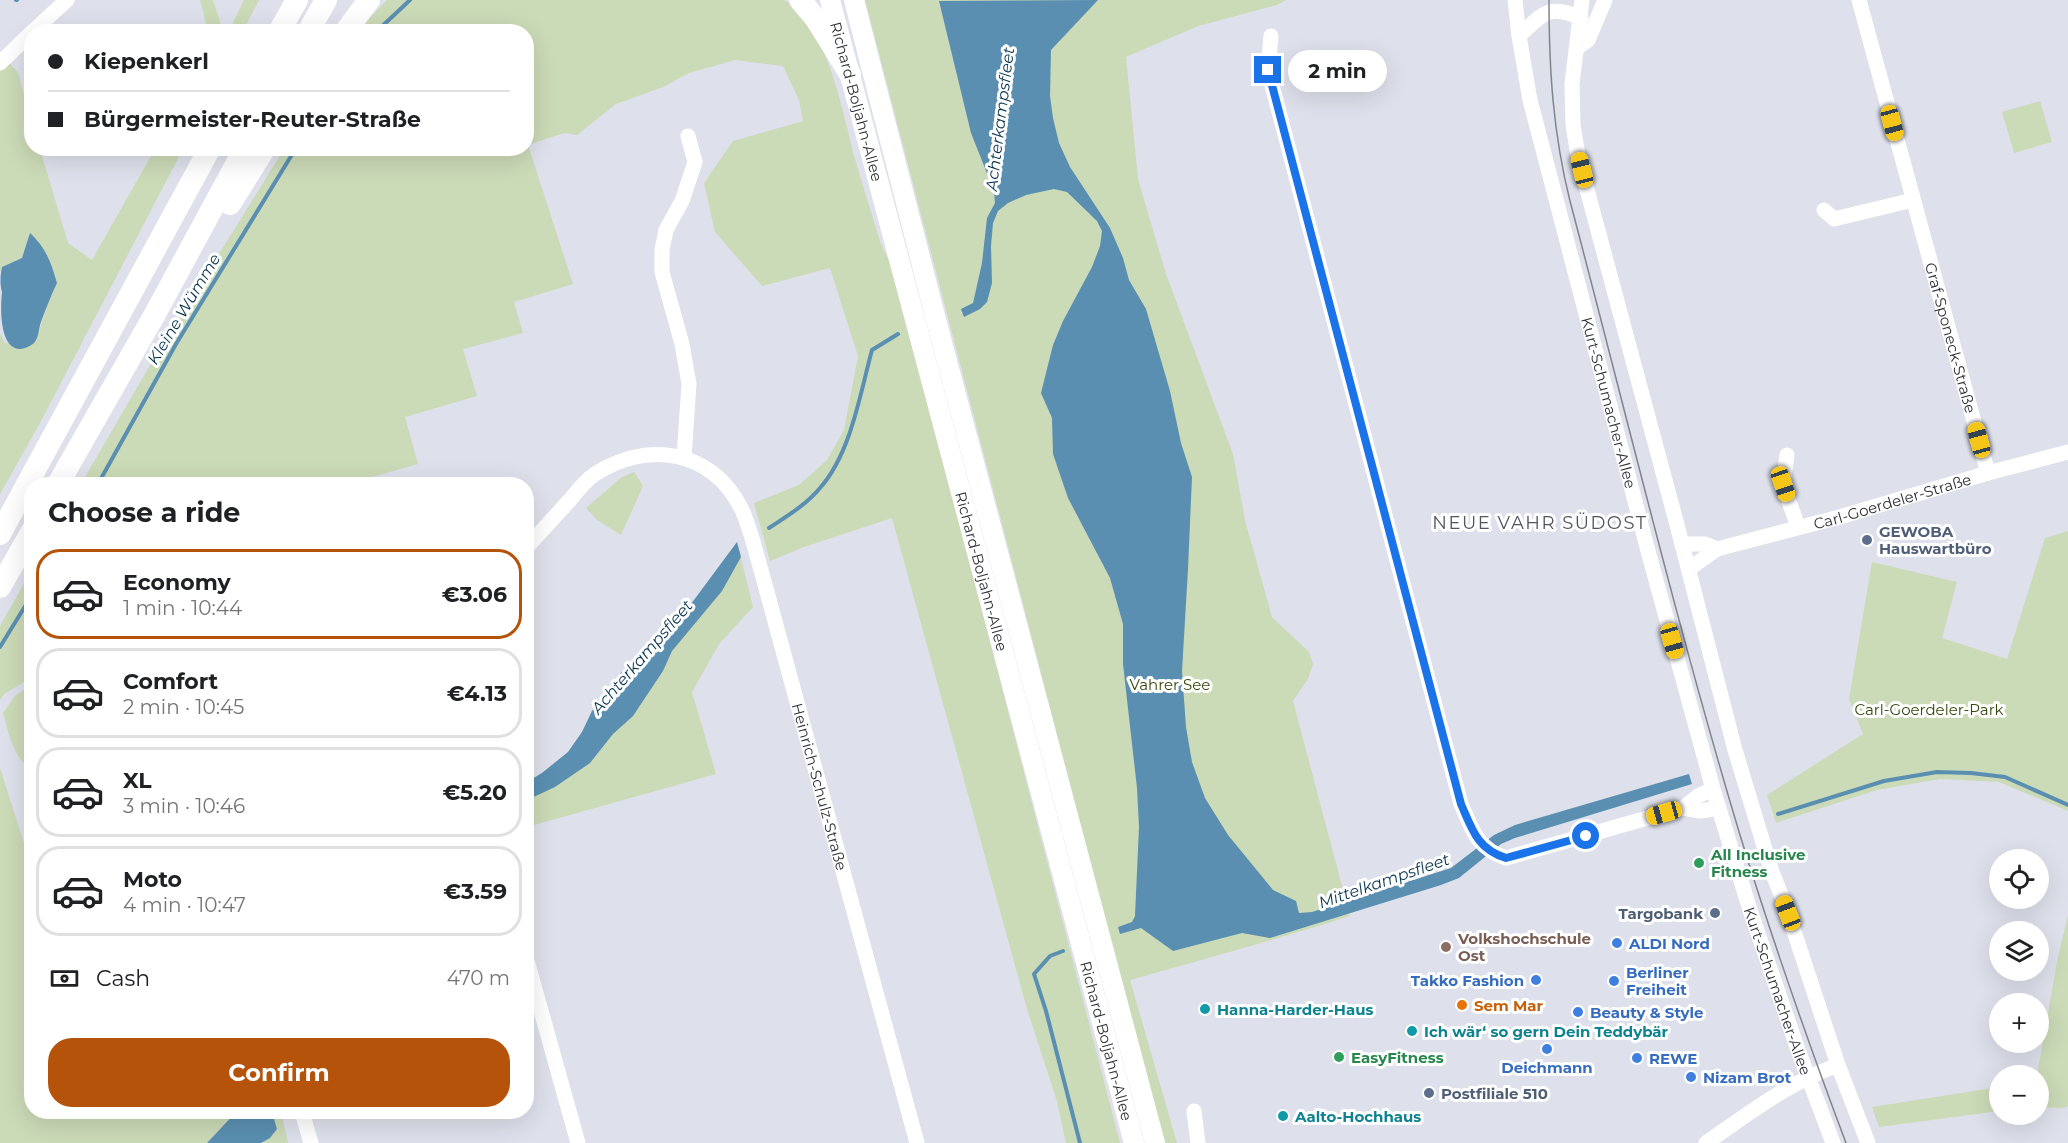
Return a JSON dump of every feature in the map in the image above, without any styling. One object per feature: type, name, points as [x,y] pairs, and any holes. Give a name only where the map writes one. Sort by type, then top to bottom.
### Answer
[{"type":"highway","points":[[267,24],[279,0]]},
{"type":"highway","points":[[284,24],[297,0]]},
{"type":"highway","points":[[312,24],[326,0]]},
{"type":"highway","points":[[338,24],[352,0]]},
{"type":"highway","points":[[351,24],[369,0]]},
{"type":"highway","points":[[800,0],[816,19],[850,74]]},
{"type":"highway","points":[[31,477],[206,156]]},
{"type":"highway","points":[[62,477],[155,314],[240,156]]},
{"type":"highway","points":[[155,314],[206,243],[260,156]]},
{"type":"highway","points":[[0,534],[24,490]]},
{"type":"highway","points":[[0,587],[24,545]]},
{"type":"main road","name":"Richard-Boljahn-Allee","points":[[830,0],[1134,1143]]},
{"type":"main road","name":"Richard-Boljahn-Allee","points":[[854,0],[935,316],[1155,1143]]},
{"type":"street","points":[[41,24],[67,0]]},
{"type":"street","name":"Kurt-Schumacher-Allee","points":[[1515,0],[1530,99],[1713,789],[1750,910],[1833,1143]]},
{"type":"street","points":[[1582,0],[1572,84],[1573,125],[1578,156],[1735,750],[1772,869],[1838,1065],[1868,1143]]},
{"type":"street","points":[[1577,48],[1588,40],[1605,0]]},
{"type":"street","name":"Graf-Sponeck-Straße","points":[[1859,0],[1988,473]]},
{"type":"street","points":[[1519,36],[1541,14],[1549,11],[1566,11],[1581,18]]},
{"type":"street","points":[[1271,36],[1268,70],[1293,171],[1461,804],[1480,844],[1494,854],[1506,858],[1683,808],[1698,796],[1713,789]]},
{"type":"street","points":[[0,63],[24,40]]},
{"type":"street","points":[[534,539],[593,475],[635,456],[656,453],[684,457],[689,384],[682,344],[662,272],[662,250],[666,230],[682,201],[695,162],[688,136]]},
{"type":"street","points":[[1824,210],[1834,219],[1913,200]]},
{"type":"street","name":"Carl-Goerdeler-Straße","points":[[1689,569],[1717,549],[1836,518],[2068,452]]},
{"type":"street","points":[[1787,455],[1783,484],[1798,527]]},
{"type":"street","name":"Heinrich-Schulz-Straße","points":[[684,457],[716,475],[741,508],[764,580],[917,1143]]},
{"type":"street","name":"Carl-Goerdeler-Straße","points":[[1682,544],[1704,544],[1717,549]]},
{"type":"street","points":[[1683,808],[1701,812],[1719,808]]},
{"type":"street","points":[[534,986],[578,1143]]},
{"type":"street","points":[[1706,1143],[1782,1089],[1838,1065]]},
{"type":"street","points":[[1194,1111],[1198,1143]]},
{"type":"street","points":[[304,1119],[311,1143]]},
{"type":"green space","points":[[200,0],[213,0],[221,24],[206,24]]},
{"type":"green space","points":[[244,0],[259,0],[247,24],[232,24]]},
{"type":"green space","points":[[387,0],[783,0],[797,9],[810,24],[831,69],[881,244],[894,271],[1120,1143],[1066,1143],[1057,1101],[1027,1009],[892,518],[804,547],[770,561],[754,503],[799,485],[827,460],[844,430],[858,356],[830,268],[762,286],[715,232],[704,183],[733,141],[803,121],[799,100],[783,66],[735,60],[689,73],[663,87],[616,104],[577,135],[564,133],[534,143],[534,24],[365,24]]},
{"type":"green space","name":"Vahrer See","points":[[865,0],[1286,0],[1277,5],[1198,26],[1126,57],[1138,179],[1166,274],[1233,454],[1245,520],[1272,617],[1309,652],[1313,664],[1308,679],[1293,701],[1350,916],[1130,980],[1177,1143],[1164,1143]]},
{"type":"green space","points":[[0,52],[18,73],[24,94],[24,156],[42,156],[68,243],[92,260],[151,156],[179,156],[40,423],[0,494],[0,334],[5,343],[36,341],[57,283],[47,256],[30,234],[22,258],[2,267],[0,272]]},
{"type":"green space","points":[[2040,101],[2052,142],[2014,153],[2002,112]]},
{"type":"green space","points":[[280,156],[532,156],[573,284],[514,302],[523,333],[463,349],[477,396],[405,417],[418,464],[372,477],[85,477],[149,367]]},
{"type":"green space","points":[[634,472],[643,486],[621,535],[597,520],[586,508],[622,477]]},
{"type":"green space","name":"Carl-Goerdeler-Park","points":[[2068,531],[2068,811],[1999,782],[1940,779],[1877,790],[1776,823],[1767,795],[1863,734],[1849,699],[1872,562],[1957,582],[1942,638],[2007,659],[2045,538]]},
{"type":"green space","points":[[737,542],[753,607],[719,644],[692,692],[716,774],[534,825],[534,778],[568,752],[582,732],[592,711],[623,670],[647,645],[671,631]]},
{"type":"green space","points":[[24,583],[24,682],[4,694],[0,700],[0,626]]},
{"type":"green space","points":[[24,690],[24,763],[16,752],[3,713],[15,696]]},
{"type":"green space","points":[[0,768],[24,843],[24,1119],[229,1119],[207,1143],[0,1143]]},
{"type":"green space","points":[[2068,915],[2068,1106],[2064,1108],[2049,1107],[2049,1065],[2039,1065],[2041,1053],[2049,1053],[2049,1007]]},
{"type":"green space","points":[[1989,1089],[1989,1112],[1879,1127],[1872,1107]]},
{"type":"green space","points":[[274,1119],[283,1119],[288,1143],[261,1143],[270,1138],[277,1129]]},
{"type":"water","name":"Vahrer See","points":[[1098,0],[1051,50],[1050,96],[1053,118],[1059,143],[1070,167],[1110,228],[1123,258],[1129,280],[1146,309],[1192,477],[1182,671],[1186,727],[1192,762],[1205,798],[1228,835],[1273,890],[1296,901],[1299,913],[1312,912],[1451,868],[1494,835],[1515,825],[1689,774],[1692,784],[1515,838],[1501,844],[1459,878],[1270,938],[1242,933],[1173,951],[1141,928],[1120,934],[1118,927],[1132,922],[1135,916],[1139,827],[1137,788],[1123,664],[1123,624],[1110,578],[1068,498],[1053,454],[1052,418],[1041,393],[1053,345],[1092,267],[1100,246],[1102,231],[1097,221],[1067,192],[1054,189],[1026,195],[1008,203],[998,211],[993,223],[992,283],[987,302],[980,309],[964,317],[961,309],[973,303],[982,263],[987,218],[995,203],[994,191],[971,133],[939,1]]},
{"type":"water","points":[[30,233],[47,256],[57,283],[36,340],[32,345],[21,349],[14,348],[5,336],[1,309],[1,277],[2,267],[22,258]]},
{"type":"water","points":[[737,542],[741,557],[722,591],[672,651],[663,671],[633,716],[613,734],[590,763],[555,787],[534,797],[534,778],[568,752],[582,732],[592,711],[623,670],[647,645],[671,631]]},
{"type":"water","points":[[229,1119],[274,1119],[277,1129],[270,1138],[261,1143],[207,1143]]},
{"type":"waterway","name":"Kleine Wümme","points":[[384,24],[410,0]]},
{"type":"waterway","name":"Kleine Wümme","points":[[102,477],[176,344],[291,156]]},
{"type":"waterway","name":"Achterkampsfleet","points":[[769,528],[809,500],[831,474],[847,441],[872,350],[898,334]]},
{"type":"waterway","name":"Kleine Wümme","points":[[0,647],[24,608]]},
{"type":"waterway","name":"Mittelkampsfleet","points":[[1778,814],[1884,781],[1937,772],[2005,777],[2068,805]]},
{"type":"waterway","name":"Mittelkampsfleet","points":[[1063,951],[1050,956],[1034,974],[1046,1011],[1080,1143]]},
{"type":"tram line","points":[[1549,0],[1553,101],[1564,176],[1652,519],[1740,835],[1791,990],[1846,1143]]},
{"type":"place","name":"GEWOBA Hauswartbüro","points":[[1867,540]]},
{"type":"place","name":"All Inclusive Fitness","points":[[1699,863]]},
{"type":"place","name":"Targobank","points":[[1715,913]]},
{"type":"place","name":"ALDI Nord","points":[[1617,943]]},
{"type":"place","name":"Volkshochschule Ost","points":[[1446,947]]},
{"type":"place","name":"Takko Fashion","points":[[1536,980]]},
{"type":"place","name":"Berliner Freiheit","points":[[1614,981]]},
{"type":"place","name":"Sem Mar","points":[[1462,1005]]},
{"type":"place","name":"Hanna-Harder-Haus","points":[[1205,1009]]},
{"type":"place","name":"Beauty & Style","points":[[1578,1012]]},
{"type":"place","name":"Ich wär‘ so gern Dein Teddybär","points":[[1412,1031]]},
{"type":"place","name":"Deichmann","points":[[1547,1049]]},
{"type":"place","name":"EasyFitness","points":[[1339,1057]]},
{"type":"place","name":"REWE","points":[[1637,1058]]},
{"type":"place","name":"Nizam Brot","points":[[1691,1077]]},
{"type":"place","name":"Postfiliale 510","points":[[1429,1093]]},
{"type":"place","name":"Aalto-Hochhaus","points":[[1283,1116]]},
{"type":"district","name":"NEUE VAHR SÜDOST","points":[[1540,523]]},
{"type":"route","points":[[1268,70],[1461,804],[1480,844],[1494,854],[1506,858],[1586,836]]}]
